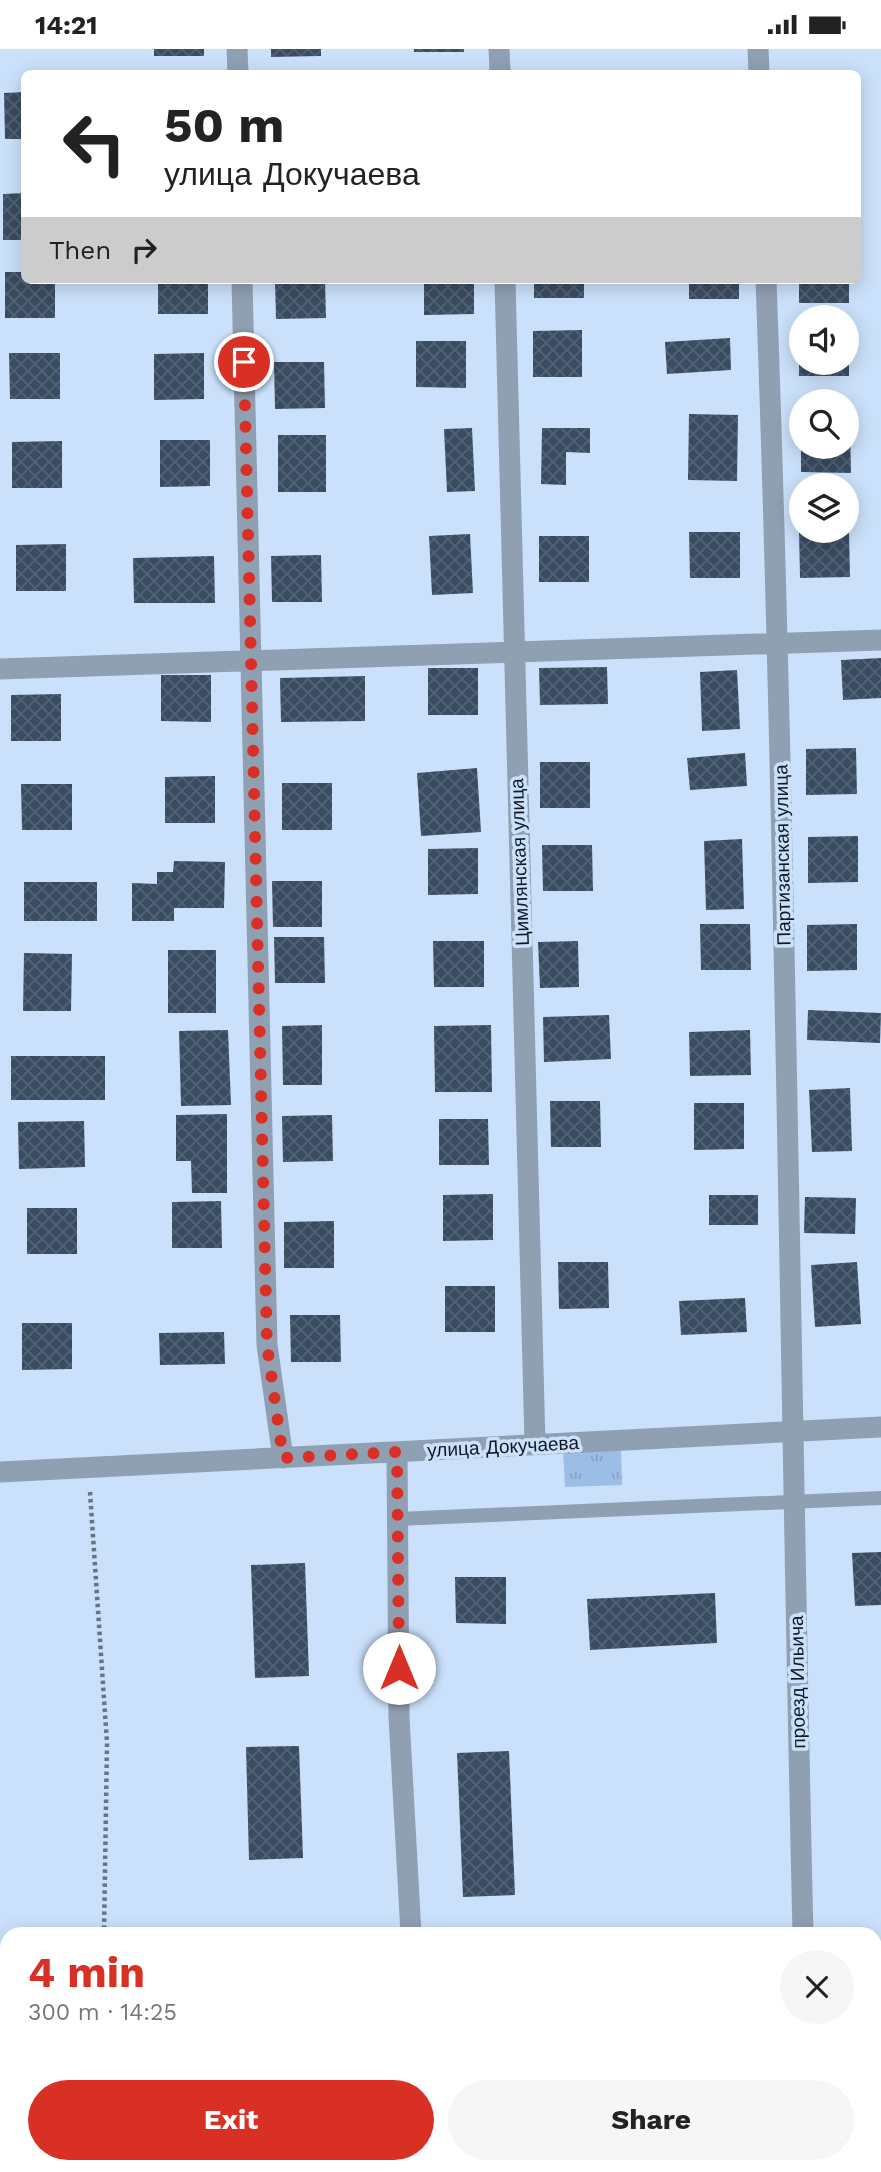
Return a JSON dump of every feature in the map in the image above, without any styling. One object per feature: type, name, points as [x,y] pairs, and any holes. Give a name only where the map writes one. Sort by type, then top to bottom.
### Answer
[{"type":"street","points":[[237,49],[238,70]]},
{"type":"street","points":[[499,49],[500,70]]},
{"type":"street","points":[[758,49],[759,70]]},
{"type":"street","points":[[242,284],[267,1345],[283,1458]]},
{"type":"street","name":"Цимлянская улица","points":[[505,284],[535,1444]]},
{"type":"street","name":"Партизанская улица","points":[[766,284],[779,645],[791,1430]]},
{"type":"street","points":[[0,669],[881,640]]},
{"type":"street","name":"улица Докучаева","points":[[0,1472],[881,1427]]},
{"type":"street","name":"проезд Ильича","points":[[791,1430],[803,1927]]},
{"type":"street","points":[[397,1452],[399,1717],[411,1927]]},
{"type":"lane","points":[[398,1519],[881,1499]]},
{"type":"path","points":[[88,1467],[107,1743],[104,1927]]},
{"type":"green space","points":[[621,1449],[622,1485],[565,1487],[563,1451]]},
{"type":"building","points":[[154,49],[204,49],[204,56],[154,56]]},
{"type":"building","points":[[271,49],[321,49],[321,56],[271,57]]},
{"type":"building","points":[[414,49],[464,49],[464,52],[414,52]]},
{"type":"building","points":[[21,92],[21,139],[5,139],[4,93]]},
{"type":"building","points":[[21,193],[21,240],[3,240],[3,194]]},
{"type":"building","points":[[5,272],[21,272],[21,284],[55,284],[55,318],[5,318]]},
{"type":"building","points":[[158,284],[208,284],[208,314],[158,314]]},
{"type":"building","points":[[275,284],[325,284],[326,318],[276,319]]},
{"type":"building","points":[[424,284],[474,284],[474,314],[424,315]]},
{"type":"building","points":[[534,284],[584,284],[584,298],[534,298]]},
{"type":"building","points":[[689,284],[739,284],[739,299],[689,299]]},
{"type":"building","points":[[799,284],[849,284],[849,303],[799,303]]},
{"type":"building","points":[[582,330],[582,377],[533,377],[533,331]]},
{"type":"building","points":[[730,338],[731,370],[667,374],[665,342]]},
{"type":"building","points":[[416,341],[466,341],[466,388],[416,387]]},
{"type":"building","points":[[9,353],[60,353],[60,399],[10,399]]},
{"type":"building","points":[[204,353],[204,399],[154,400],[154,354]]},
{"type":"building","points":[[274,362],[324,362],[325,408],[275,409]]},
{"type":"building","points":[[799,375],[849,375],[849,376]]},
{"type":"building","points":[[689,414],[738,415],[737,481],[688,480]]},
{"type":"building","points":[[472,428],[475,491],[447,492],[444,429]]},
{"type":"building","points":[[542,428],[590,428],[590,453],[566,452],[566,485],[541,484]]},
{"type":"building","points":[[278,435],[326,435],[326,492],[278,492]]},
{"type":"building","points":[[160,440],[210,440],[210,486],[160,487]]},
{"type":"building","points":[[62,441],[62,488],[12,488],[12,442]]},
{"type":"building","points":[[801,459],[851,459],[851,473],[801,472]]},
{"type":"building","points":[[689,532],[740,532],[740,578],[690,578]]},
{"type":"building","points":[[470,534],[473,593],[432,595],[429,536]]},
{"type":"building","points":[[539,536],[589,536],[589,582],[539,582]]},
{"type":"building","points":[[799,543],[849,543],[850,577],[800,578]]},
{"type":"building","points":[[66,544],[66,591],[16,591],[16,545]]},
{"type":"building","points":[[321,555],[322,602],[272,602],[271,556]]},
{"type":"building","points":[[214,556],[215,603],[134,603],[133,558]]},
{"type":"building","points":[[881,658],[881,698],[843,700],[841,660]]},
{"type":"building","points":[[607,667],[608,704],[540,705],[539,668]]},
{"type":"building","points":[[428,668],[478,668],[478,715],[428,715]]},
{"type":"building","points":[[737,670],[740,729],[702,731],[700,672]]},
{"type":"building","points":[[161,675],[211,675],[211,722],[161,721]]},
{"type":"building","points":[[365,676],[365,721],[281,722],[280,678]]},
{"type":"building","points":[[61,694],[61,741],[11,741],[11,695]]},
{"type":"building","points":[[856,748],[857,794],[806,795],[806,749]]},
{"type":"building","points":[[745,753],[747,786],[690,790],[687,758]]},
{"type":"building","points":[[540,762],[590,762],[590,808],[540,808]]},
{"type":"building","points":[[477,768],[481,832],[421,836],[417,773]]},
{"type":"building","points":[[215,776],[215,823],[165,823],[165,777]]},
{"type":"building","points":[[282,783],[332,783],[332,830],[282,830]]},
{"type":"building","points":[[21,784],[72,784],[72,830],[22,830]]},
{"type":"building","points":[[858,836],[858,882],[808,883],[808,837]]},
{"type":"building","points":[[742,839],[744,909],[706,910],[704,841]]},
{"type":"building","points":[[542,845],[592,845],[593,891],[543,891]]},
{"type":"building","points":[[478,848],[478,894],[428,895],[428,849]]},
{"type":"building","points":[[174,861],[225,862],[224,908],[174,908],[174,921],[132,921],[132,883],[157,884],[157,872],[173,872]]},
{"type":"building","points":[[272,881],[322,881],[322,927],[273,927]]},
{"type":"building","points":[[24,882],[97,882],[97,921],[24,921]]},
{"type":"building","points":[[700,924],[750,924],[751,970],[701,970]]},
{"type":"building","points":[[857,924],[857,970],[807,971],[807,925]]},
{"type":"building","points":[[274,937],[324,937],[325,983],[275,983]]},
{"type":"building","points":[[433,941],[484,941],[484,987],[434,987]]},
{"type":"building","points":[[578,941],[579,987],[540,988],[538,942]]},
{"type":"building","points":[[168,950],[216,950],[216,1013],[168,1013]]},
{"type":"building","points":[[24,953],[72,954],[71,1011],[23,1011]]},
{"type":"building","points":[[808,1010],[881,1013],[880,1043],[807,1040]]},
{"type":"building","points":[[609,1015],[611,1059],[544,1062],[543,1017]]},
{"type":"building","points":[[322,1025],[322,1085],[283,1085],[282,1026]]},
{"type":"building","points":[[491,1025],[492,1092],[435,1092],[434,1026]]},
{"type":"building","points":[[228,1030],[231,1105],[181,1106],[179,1031]]},
{"type":"building","points":[[750,1030],[751,1075],[690,1076],[689,1032]]},
{"type":"building","points":[[11,1056],[105,1056],[105,1100],[11,1100]]},
{"type":"building","points":[[850,1088],[852,1151],[812,1152],[809,1090]]},
{"type":"building","points":[[550,1101],[600,1101],[601,1147],[551,1147]]},
{"type":"building","points":[[694,1103],[744,1103],[744,1149],[694,1150]]},
{"type":"building","points":[[227,1114],[227,1193],[192,1193],[191,1161],[176,1161],[176,1115]]},
{"type":"building","points":[[332,1115],[333,1161],[283,1162],[282,1116]]},
{"type":"building","points":[[439,1119],[488,1119],[489,1165],[439,1165]]},
{"type":"building","points":[[84,1121],[85,1167],[19,1169],[18,1122]]},
{"type":"building","points":[[493,1194],[493,1240],[443,1241],[443,1195]]},
{"type":"building","points":[[709,1195],[758,1195],[758,1225],[709,1225]]},
{"type":"building","points":[[805,1197],[856,1198],[855,1234],[804,1233]]},
{"type":"building","points":[[221,1201],[222,1248],[172,1248],[172,1202]]},
{"type":"building","points":[[27,1208],[77,1208],[77,1254],[27,1254]]},
{"type":"building","points":[[334,1221],[334,1268],[284,1268],[284,1222]]},
{"type":"building","points":[[558,1262],[608,1262],[609,1308],[559,1309]]},
{"type":"building","points":[[857,1262],[861,1324],[815,1327],[811,1265]]},
{"type":"building","points":[[445,1286],[495,1286],[495,1332],[445,1332]]},
{"type":"building","points":[[745,1298],[747,1332],[681,1335],[679,1301]]},
{"type":"building","points":[[290,1315],[340,1315],[341,1362],[291,1362]]},
{"type":"building","points":[[22,1323],[72,1323],[72,1369],[22,1370]]},
{"type":"building","points":[[224,1332],[225,1364],[160,1365],[159,1333]]},
{"type":"building","points":[[881,1552],[881,1605],[855,1606],[852,1553]]},
{"type":"building","points":[[305,1563],[309,1676],[255,1678],[251,1565]]},
{"type":"building","points":[[455,1577],[506,1577],[506,1624],[456,1623]]},
{"type":"building","points":[[715,1593],[717,1643],[590,1650],[587,1599]]},
{"type":"building","points":[[299,1746],[303,1858],[249,1860],[246,1747]]},
{"type":"building","points":[[509,1751],[515,1895],[463,1897],[457,1753]]},
{"type":"route","points":[[244,362],[267,1345],[283,1458],[397,1452],[399,1668]]}]
